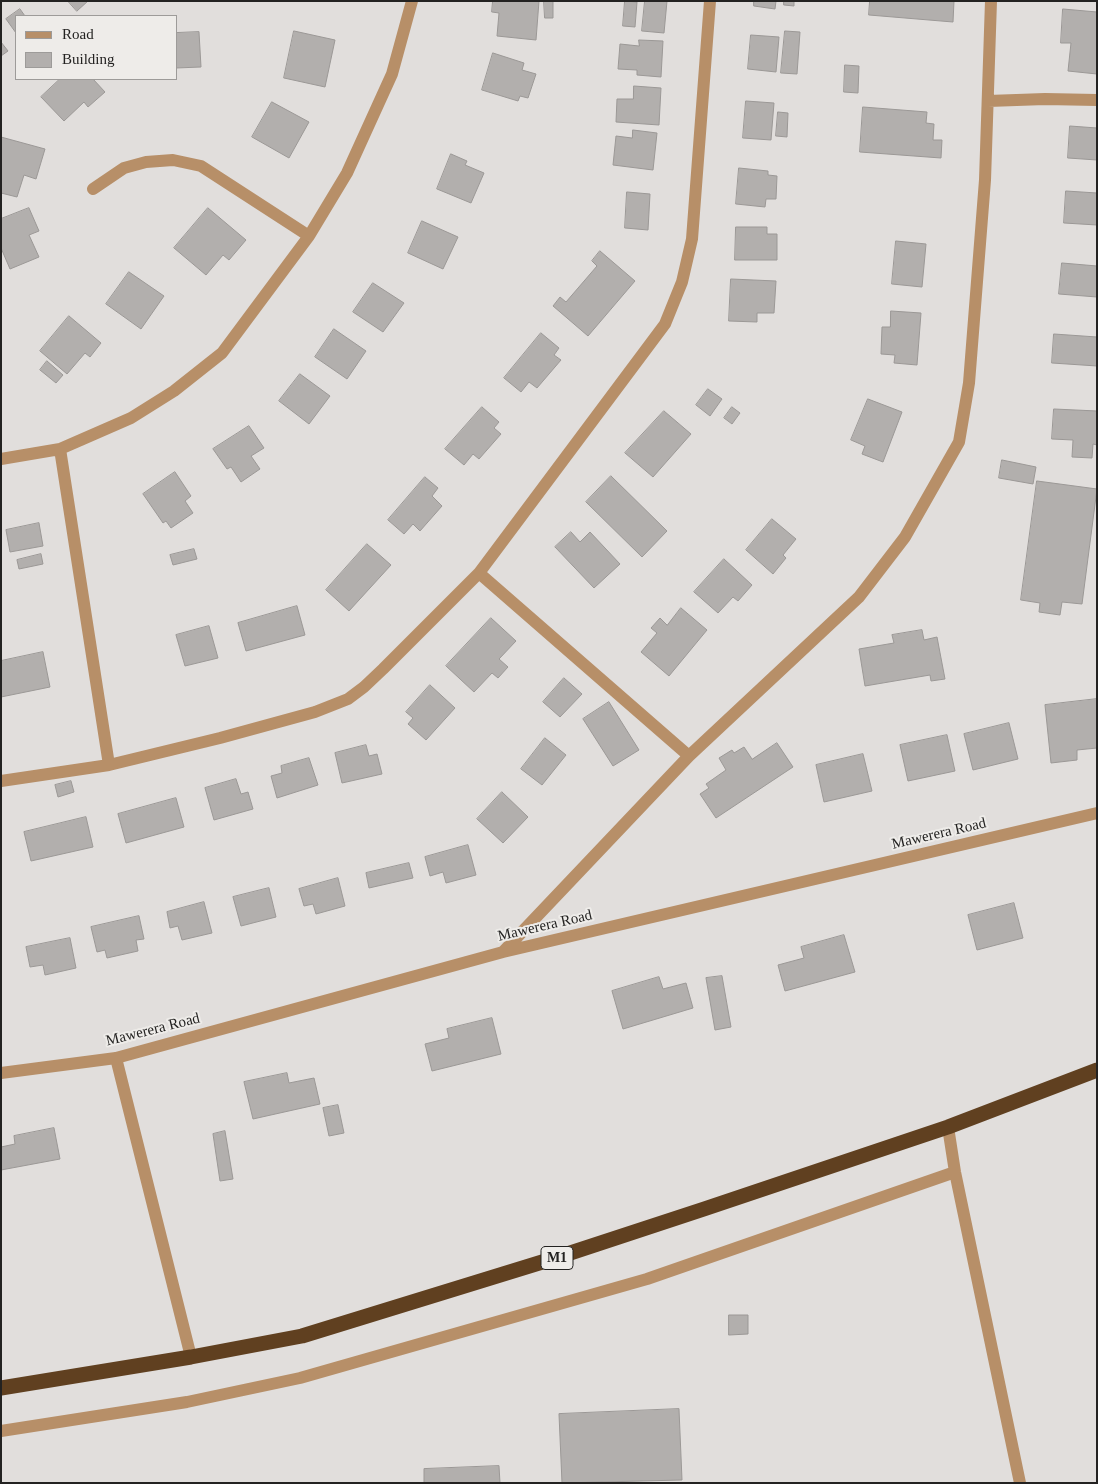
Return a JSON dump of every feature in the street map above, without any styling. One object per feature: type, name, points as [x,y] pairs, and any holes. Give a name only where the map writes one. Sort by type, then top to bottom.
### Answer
[{"type":"highway","name":"M1","points":[[1,1388],[191,1357],[302,1336],[552,1259],[948,1127],[1097,1070]]},
{"type":"street","points":[[1,459],[60,449],[131,418],[174,390],[222,353],[310,236],[347,173],[392,74],[412,1]]},
{"type":"street","points":[[1,781],[110,765],[306,715],[348,699],[377,675],[479,573],[665,324],[682,282],[692,239],[710,1]]},
{"type":"street","points":[[502,952],[688,756],[859,597],[906,537],[959,442],[969,383],[985,180],[991,1]]},
{"type":"street","points":[[988,101],[1097,100]]},
{"type":"street","points":[[93,189],[124,168],[146,162],[173,160],[201,166],[310,236]]},
{"type":"street","points":[[60,449],[110,765]]},
{"type":"street","points":[[479,573],[688,756]]},
{"type":"street","name":"Mawerera Road","points":[[1,1073],[116,1058],[502,952],[1097,813]]},
{"type":"street","points":[[116,1058],[191,1357]]},
{"type":"street","points":[[948,1127],[955,1172],[1020,1483]]},
{"type":"street","points":[[1,1431],[187,1402],[300,1378],[647,1279],[955,1172]]},
{"type":"building","points":[[68,1],[88,1],[77,11]]},
{"type":"building","points":[[493,1],[539,1],[536,40],[497,36],[499,13],[492,12]]},
{"type":"building","points":[[544,1],[553,1],[553,18],[545,18]]},
{"type":"building","points":[[625,1],[637,2],[635,27],[623,26]]},
{"type":"building","points":[[645,1],[667,1],[664,33],[642,31]]},
{"type":"building","points":[[754,1],[776,1],[775,9],[754,6]]},
{"type":"building","points":[[784,1],[794,1],[794,6],[784,5]]},
{"type":"building","points":[[870,1],[954,1],[953,22],[869,15]]},
{"type":"building","points":[[20,9],[24,15],[15,15],[15,32],[6,19]]},
{"type":"building","points":[[1063,9],[1097,12],[1097,74],[1068,71],[1071,43],[1061,43]]},
{"type":"building","points":[[294,31],[335,40],[325,87],[284,78]]},
{"type":"building","points":[[785,31],[800,32],[797,74],[781,73]]},
{"type":"building","points":[[199,32],[201,67],[178,68],[178,33]]},
{"type":"building","points":[[751,35],[779,37],[776,72],[748,69]]},
{"type":"building","points":[[639,40],[663,41],[661,77],[637,75],[637,70],[618,69],[620,44],[639,46]]},
{"type":"building","points":[[1,42],[8,51],[1,56]]},
{"type":"building","points":[[493,53],[524,63],[522,70],[536,74],[528,98],[520,96],[518,101],[482,90]]},
{"type":"building","points":[[845,65],[859,66],[858,93],[844,92]]},
{"type":"building","points":[[59,80],[94,80],[105,92],[88,107],[84,102],[64,121],[41,97]]},
{"type":"building","points":[[634,86],[661,88],[659,125],[616,122],[617,99],[633,99]]},
{"type":"building","points":[[746,101],[774,103],[771,140],[743,138]]},
{"type":"building","points":[[272,102],[309,122],[289,158],[252,137]]},
{"type":"building","points":[[863,107],[927,112],[926,123],[934,124],[933,140],[942,140],[941,158],[860,152]]},
{"type":"building","points":[[778,112],[788,113],[787,137],[776,136]]},
{"type":"building","points":[[1070,126],[1097,128],[1097,160],[1068,158]]},
{"type":"building","points":[[633,130],[657,133],[653,170],[613,165],[616,136],[632,138]]},
{"type":"building","points":[[1,137],[45,149],[36,179],[24,175],[17,197],[1,193]]},
{"type":"building","points":[[451,154],[467,161],[465,165],[484,173],[471,203],[437,189]]},
{"type":"building","points":[[739,168],[768,171],[768,175],[777,176],[776,199],[766,199],[765,207],[736,204]]},
{"type":"building","points":[[1066,191],[1097,193],[1097,225],[1064,223]]},
{"type":"building","points":[[627,192],[650,194],[648,230],[625,228]]},
{"type":"building","points":[[29,208],[39,231],[29,235],[39,257],[10,269],[1,248],[1,219]]},
{"type":"building","points":[[208,208],[246,240],[229,260],[223,255],[206,275],[174,248]]},
{"type":"building","points":[[422,221],[458,237],[443,269],[408,253]]},
{"type":"building","points":[[736,227],[767,227],[767,234],[777,234],[777,260],[735,260]]},
{"type":"building","points":[[896,241],[926,244],[922,287],[892,284]]},
{"type":"building","points":[[600,251],[635,281],[588,336],[553,306],[560,297],[566,302],[597,266],[592,261]]},
{"type":"building","points":[[1062,263],[1097,266],[1097,297],[1059,294]]},
{"type":"building","points":[[129,272],[164,296],[141,329],[106,304]]},
{"type":"building","points":[[731,279],[776,281],[774,313],[757,313],[757,322],[729,321]]},
{"type":"building","points":[[373,283],[404,303],[383,332],[353,312]]},
{"type":"building","points":[[891,311],[921,313],[917,365],[894,363],[895,355],[881,354],[882,327],[890,327]]},
{"type":"building","points":[[69,316],[101,343],[90,357],[85,353],[67,374],[40,351]]},
{"type":"building","points":[[334,329],[366,351],[347,379],[315,357]]},
{"type":"building","points":[[541,333],[559,348],[554,355],[561,360],[537,388],[529,382],[521,392],[504,378]]},
{"type":"building","points":[[1054,334],[1097,337],[1097,366],[1052,363]]},
{"type":"building","points":[[47,361],[63,375],[56,383],[40,370]]},
{"type":"building","points":[[300,374],[330,396],[309,424],[279,401]]},
{"type":"building","points":[[708,389],[722,399],[710,416],[696,405]]},
{"type":"building","points":[[868,399],[902,412],[883,462],[862,454],[865,446],[851,440]]},
{"type":"building","points":[[482,407],[499,422],[494,428],[501,434],[479,459],[473,454],[464,465],[445,449]]},
{"type":"building","points":[[732,407],[740,413],[732,424],[724,418]]},
{"type":"building","points":[[1054,409],[1097,411],[1097,445],[1093,444],[1092,458],[1072,457],[1073,440],[1052,439]]},
{"type":"building","points":[[664,411],[691,434],[653,477],[625,453]]},
{"type":"building","points":[[249,426],[264,448],[251,456],[260,469],[241,482],[231,467],[227,469],[213,449]]},
{"type":"building","points":[[1002,460],[1036,467],[1033,484],[999,478]]},
{"type":"building","points":[[175,472],[191,496],[185,501],[193,513],[171,528],[166,521],[163,523],[143,494]]},
{"type":"building","points":[[611,476],[667,531],[642,557],[586,502]]},
{"type":"building","points":[[425,477],[438,488],[432,496],[442,506],[420,531],[413,524],[404,534],[388,520]]},
{"type":"building","points":[[1037,481],[1097,489],[1082,604],[1062,602],[1060,615],[1039,612],[1040,603],[1021,600]]},
{"type":"building","points":[[772,519],[796,539],[783,555],[786,558],[773,574],[746,550]]},
{"type":"building","points":[[39,523],[43,546],[10,552],[6,530]]},
{"type":"building","points":[[571,532],[580,542],[590,532],[620,564],[594,588],[555,547]]},
{"type":"building","points":[[367,544],[391,565],[349,611],[326,590]]},
{"type":"building","points":[[194,549],[197,559],[173,565],[170,555]]},
{"type":"building","points":[[41,554],[43,564],[19,569],[17,560]]},
{"type":"building","points":[[724,559],[752,585],[738,601],[733,597],[718,613],[694,592]]},
{"type":"building","points":[[297,606],[305,635],[246,651],[238,623]]},
{"type":"building","points":[[681,608],[707,630],[669,676],[641,652],[657,633],[651,628],[660,618],[667,625]]},
{"type":"building","points":[[491,618],[516,641],[499,659],[508,667],[498,678],[492,673],[474,692],[446,666]]},
{"type":"building","points":[[209,626],[218,658],[185,666],[176,635]]},
{"type":"building","points":[[922,630],[924,640],[937,637],[945,679],[931,681],[930,675],[865,686],[859,649],[894,643],[892,635]]},
{"type":"building","points":[[43,652],[50,687],[1,697],[1,661]]},
{"type":"building","points":[[564,678],[582,694],[560,717],[543,702]]},
{"type":"building","points":[[430,685],[455,708],[426,740],[408,724],[413,718],[406,712]]},
{"type":"building","points":[[1097,699],[1097,748],[1077,750],[1077,760],[1051,763],[1045,705]]},
{"type":"building","points":[[609,702],[639,750],[613,766],[583,719]]},
{"type":"building","points":[[1009,723],[1018,759],[973,770],[964,734]]},
{"type":"building","points":[[947,735],[955,771],[908,781],[900,745]]},
{"type":"building","points":[[545,738],[566,755],[542,785],[521,769]]},
{"type":"building","points":[[777,743],[793,767],[716,818],[700,794],[709,788],[706,784],[726,770],[719,758],[732,750],[734,753],[744,747],[752,759]]},
{"type":"building","points":[[366,745],[369,756],[377,754],[382,774],[342,783],[335,753]]},
{"type":"building","points":[[863,754],[872,791],[824,802],[816,765]]},
{"type":"building","points":[[309,758],[318,785],[277,798],[271,776],[282,773],[281,766]]},
{"type":"building","points":[[236,779],[241,794],[248,792],[253,809],[214,820],[205,788]]},
{"type":"building","points":[[71,781],[74,792],[58,797],[55,785]]},
{"type":"building","points":[[502,792],[528,817],[503,843],[477,819]]},
{"type":"building","points":[[176,798],[184,827],[126,843],[118,814]]},
{"type":"building","points":[[86,817],[93,847],[31,861],[24,832]]},
{"type":"building","points":[[468,845],[476,875],[446,883],[443,872],[430,876],[425,857]]},
{"type":"building","points":[[409,863],[413,878],[369,888],[366,873]]},
{"type":"building","points":[[338,878],[345,906],[316,914],[313,904],[304,906],[299,889]]},
{"type":"building","points":[[269,888],[276,917],[241,926],[233,897]]},
{"type":"building","points":[[204,902],[212,933],[182,940],[178,926],[170,928],[167,912]]},
{"type":"building","points":[[1014,903],[1023,938],[977,950],[968,915]]},
{"type":"building","points":[[139,916],[144,939],[136,940],[138,951],[107,958],[105,950],[97,952],[91,927]]},
{"type":"building","points":[[844,935],[855,972],[785,991],[778,965],[804,958],[801,947]]},
{"type":"building","points":[[70,938],[76,968],[45,975],[43,965],[30,967],[26,947]]},
{"type":"building","points":[[722,976],[731,1027],[715,1030],[706,978]]},
{"type":"building","points":[[659,977],[663,989],[686,983],[693,1008],[623,1029],[612,991]]},
{"type":"building","points":[[492,1018],[501,1054],[432,1071],[425,1044],[449,1038],[447,1029]]},
{"type":"building","points":[[287,1073],[289,1083],[314,1078],[320,1104],[253,1119],[244,1082]]},
{"type":"building","points":[[338,1105],[344,1133],[329,1136],[323,1108]]},
{"type":"building","points":[[54,1128],[60,1159],[1,1170],[1,1147],[15,1144],[14,1136]]},
{"type":"building","points":[[225,1131],[233,1179],[220,1181],[213,1134]]},
{"type":"building","points":[[729,1315],[748,1315],[748,1334],[729,1335]]},
{"type":"building","points":[[679,1409],[682,1480],[562,1483],[559,1414]]},
{"type":"building","points":[[499,1466],[500,1483],[424,1483],[424,1469]]}]
